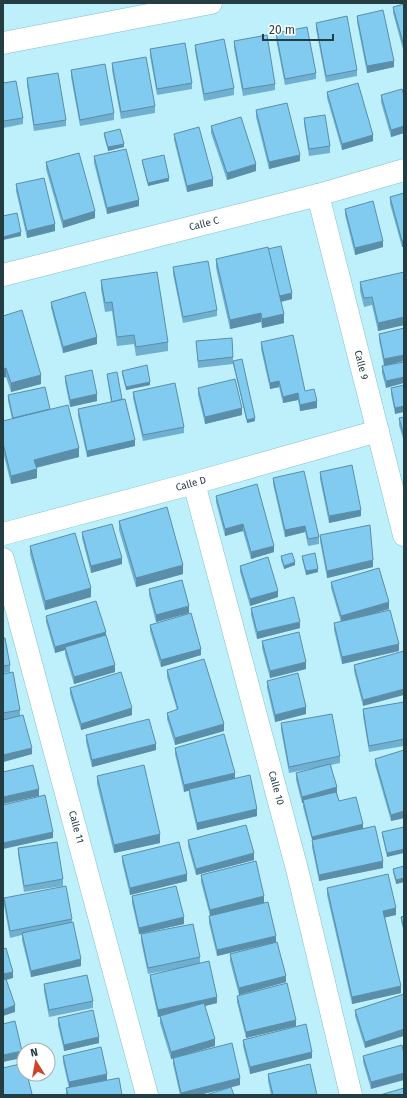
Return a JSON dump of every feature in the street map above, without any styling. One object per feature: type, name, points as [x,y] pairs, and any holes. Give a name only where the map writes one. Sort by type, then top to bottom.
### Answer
[{"type":"street","points":[[3,43],[211,3]]},
{"type":"street","name":"Calle C","points":[[3,275],[318,195],[404,170]]},
{"type":"street","name":"Calle 9","points":[[318,195],[404,535]]},
{"type":"street","name":"Calle D","points":[[3,534],[194,483],[378,431]]},
{"type":"street","name":"Calle 10","points":[[194,483],[298,873],[351,1095]]},
{"type":"street","name":"Calle 11","points":[[3,559],[147,1095]]},
{"type":"building","points":[[404,4],[404,46],[393,7]]},
{"type":"building","points":[[383,10],[394,61],[367,66],[357,16]]},
{"type":"building","points":[[347,16],[357,70],[326,76],[316,23]]},
{"type":"building","points":[[307,27],[316,73],[285,79],[276,33]]},
{"type":"building","points":[[267,35],[275,84],[243,89],[234,41]]},
{"type":"building","points":[[224,39],[234,88],[204,94],[195,45]]},
{"type":"building","points":[[185,43],[192,83],[157,89],[150,49]]},
{"type":"building","points":[[146,57],[155,106],[121,112],[112,63]]},
{"type":"building","points":[[105,64],[114,113],[80,120],[71,70]]},
{"type":"building","points":[[58,73],[66,120],[34,125],[27,78]]},
{"type":"building","points":[[16,81],[23,118],[3,121],[3,83]]},
{"type":"building","points":[[358,83],[373,135],[342,144],[327,92]]},
{"type":"building","points":[[402,89],[404,96],[404,126],[391,130],[381,95]]},
{"type":"building","points":[[287,103],[300,155],[269,162],[256,110]]},
{"type":"building","points":[[325,115],[330,146],[309,149],[304,118]]},
{"type":"building","points":[[241,117],[256,164],[227,173],[211,126]]},
{"type":"building","points":[[199,127],[213,179],[187,186],[174,134]]},
{"type":"building","points":[[120,129],[124,144],[108,147],[104,133]]},
{"type":"building","points":[[126,149],[139,200],[107,208],[94,156]]},
{"type":"building","points":[[79,153],[95,211],[63,221],[46,162]]},
{"type":"building","points":[[164,155],[169,178],[148,183],[142,160]]},
{"type":"building","points":[[44,178],[55,224],[27,231],[16,184]]},
{"type":"building","points":[[404,193],[404,240],[402,241],[390,197]]},
{"type":"building","points":[[373,201],[383,241],[355,248],[345,209]]},
{"type":"building","points":[[17,213],[21,232],[3,237],[3,216]]},
{"type":"building","points":[[281,246],[292,293],[279,296],[268,249]]},
{"type":"building","points":[[268,247],[284,314],[262,319],[261,313],[230,320],[216,259]]},
{"type":"building","points":[[208,261],[217,310],[183,317],[173,267]]},
{"type":"building","points":[[157,272],[168,342],[136,347],[134,335],[117,337],[112,302],[105,303],[101,280]]},
{"type":"building","points":[[404,272],[404,317],[378,323],[372,297],[364,298],[360,282]]},
{"type":"building","points":[[85,292],[97,337],[63,347],[51,302]]},
{"type":"building","points":[[22,310],[41,375],[11,383],[6,368],[3,369],[3,316]]},
{"type":"building","points":[[404,328],[404,355],[384,359],[379,334]]},
{"type":"building","points":[[293,335],[305,391],[314,389],[317,401],[300,405],[298,393],[283,397],[279,381],[270,383],[261,342]]},
{"type":"building","points":[[232,338],[233,357],[198,361],[196,341]]},
{"type":"building","points":[[242,359],[255,418],[247,420],[233,361]]},
{"type":"building","points":[[404,362],[404,377],[386,381],[382,366]]},
{"type":"building","points":[[147,365],[150,382],[126,387],[122,371]]},
{"type":"building","points":[[92,370],[97,394],[70,400],[65,376]]},
{"type":"building","points":[[117,372],[122,399],[112,402],[107,374]]},
{"type":"building","points":[[235,379],[242,408],[205,417],[198,388]]},
{"type":"building","points":[[175,383],[184,427],[143,435],[133,392]]},
{"type":"building","points":[[404,385],[404,406],[395,408],[391,388]]},
{"type":"building","points":[[45,387],[50,409],[13,418],[8,395]]},
{"type":"building","points":[[125,399],[135,440],[87,451],[78,409]]},
{"type":"building","points":[[68,405],[79,448],[34,460],[37,469],[11,476],[3,443],[3,421]]},
{"type":"building","points":[[404,417],[404,436],[399,418]]},
{"type":"building","points":[[352,465],[361,510],[329,516],[320,472]]},
{"type":"building","points":[[304,471],[319,537],[308,539],[305,526],[285,530],[273,478]]},
{"type":"building","points":[[257,484],[274,546],[251,552],[243,524],[225,529],[216,496]]},
{"type":"building","points":[[167,507],[183,565],[136,578],[119,521]]},
{"type":"building","points":[[112,524],[122,558],[91,566],[82,532]]},
{"type":"building","points":[[370,525],[373,560],[327,571],[320,535]]},
{"type":"building","points":[[75,533],[91,588],[45,601],[30,546]]},
{"type":"building","points":[[292,553],[295,562],[284,566],[281,556]]},
{"type":"building","points":[[315,553],[318,569],[306,571],[302,556]]},
{"type":"building","points":[[268,557],[278,591],[250,599],[240,566]]},
{"type":"building","points":[[379,568],[389,602],[341,616],[331,582]]},
{"type":"building","points":[[182,580],[189,606],[156,615],[149,589]]},
{"type":"building","points":[[294,597],[300,622],[257,632],[251,608]]},
{"type":"building","points":[[96,601],[106,632],[55,647],[46,616]]},
{"type":"building","points":[[390,610],[399,644],[342,657],[334,623]]},
{"type":"building","points":[[191,613],[201,649],[161,660],[150,625]]},
{"type":"building","points":[[299,632],[306,662],[270,671],[262,641]]},
{"type":"building","points":[[106,635],[115,665],[74,677],[65,647]]},
{"type":"building","points":[[3,638],[5,638],[10,665],[3,666]]},
{"type":"building","points":[[404,651],[404,689],[363,700],[354,665]]},
{"type":"building","points":[[204,659],[224,724],[175,738],[167,713],[178,709],[167,670]]},
{"type":"building","points":[[13,672],[20,710],[3,713],[3,674]]},
{"type":"building","points":[[121,672],[132,708],[81,724],[70,688]]},
{"type":"building","points":[[298,673],[306,707],[275,715],[267,681]]},
{"type":"building","points":[[404,702],[404,739],[369,746],[363,709]]},
{"type":"building","points":[[332,714],[340,756],[289,767],[281,723]]},
{"type":"building","points":[[23,715],[32,748],[3,755],[3,720]]},
{"type":"building","points":[[149,719],[156,744],[92,760],[86,735]]},
{"type":"building","points":[[224,734],[235,773],[184,785],[175,748]]},
{"type":"building","points":[[404,750],[404,811],[391,815],[375,759]]},
{"type":"building","points":[[330,764],[337,787],[302,797],[296,773]]},
{"type":"building","points":[[33,765],[39,789],[3,797],[3,772]]},
{"type":"building","points":[[144,765],[160,834],[114,845],[97,776]]},
{"type":"building","points":[[250,775],[257,809],[197,823],[189,789]]},
{"type":"building","points":[[336,792],[339,801],[356,797],[363,824],[312,837],[303,800]]},
{"type":"building","points":[[45,795],[53,832],[3,843],[3,805]]},
{"type":"building","points":[[246,825],[254,853],[196,869],[188,840]]},
{"type":"building","points":[[375,826],[383,861],[319,875],[312,840]]},
{"type":"building","points":[[404,827],[404,849],[387,853],[382,832]]},
{"type":"building","points":[[57,842],[63,879],[24,886],[18,848]]},
{"type":"building","points":[[179,842],[187,874],[130,888],[122,856]]},
{"type":"building","points":[[256,861],[264,896],[210,910],[201,875]]},
{"type":"building","points":[[404,866],[404,878],[396,880],[393,869]]},
{"type":"building","points":[[388,874],[396,908],[383,911],[401,986],[352,997],[327,888]]},
{"type":"building","points":[[66,886],[72,919],[10,931],[4,898]]},
{"type":"building","points":[[176,886],[184,917],[139,928],[132,896]]},
{"type":"building","points":[[268,902],[276,936],[217,950],[209,916]]},
{"type":"building","points":[[404,916],[404,929],[401,917]]},
{"type":"building","points":[[73,922],[81,959],[31,971],[22,933]]},
{"type":"building","points":[[193,924],[200,957],[148,968],[141,934]]},
{"type":"building","points":[[277,942],[286,976],[239,988],[230,954]]},
{"type":"building","points":[[6,948],[13,972],[3,974],[3,949]]},
{"type":"building","points":[[209,961],[217,997],[158,1010],[150,975]]},
{"type":"building","points":[[87,975],[93,1001],[49,1010],[44,984]]},
{"type":"building","points":[[6,979],[15,1005],[3,1010],[3,980]]},
{"type":"building","points":[[287,983],[296,1020],[246,1032],[237,996]]},
{"type":"building","points":[[404,994],[404,1029],[365,1042],[355,1010]]},
{"type":"building","points":[[204,1003],[215,1039],[171,1052],[160,1016]]},
{"type":"building","points":[[93,1010],[99,1037],[64,1045],[58,1018]]},
{"type":"building","points":[[15,1021],[20,1042],[16,1042],[16,1052],[3,1055],[3,1024]]},
{"type":"building","points":[[306,1024],[312,1052],[250,1067],[243,1040]]},
{"type":"building","points":[[232,1043],[240,1078],[181,1093],[173,1058]]},
{"type":"building","points":[[402,1045],[404,1054],[404,1073],[371,1082],[363,1056]]},
{"type":"building","points":[[101,1047],[107,1074],[69,1082],[63,1056]]},
{"type":"building","points":[[310,1064],[317,1095],[273,1095],[268,1074]]},
{"type":"building","points":[[16,1065],[16,1082],[29,1082],[32,1094],[3,1095],[3,1068]]},
{"type":"building","points":[[119,1078],[122,1095],[68,1095],[66,1088]]},
{"type":"building","points":[[231,1087],[234,1095],[206,1095]]},
{"type":"building","points":[[404,1088],[404,1095],[380,1095]]}]
